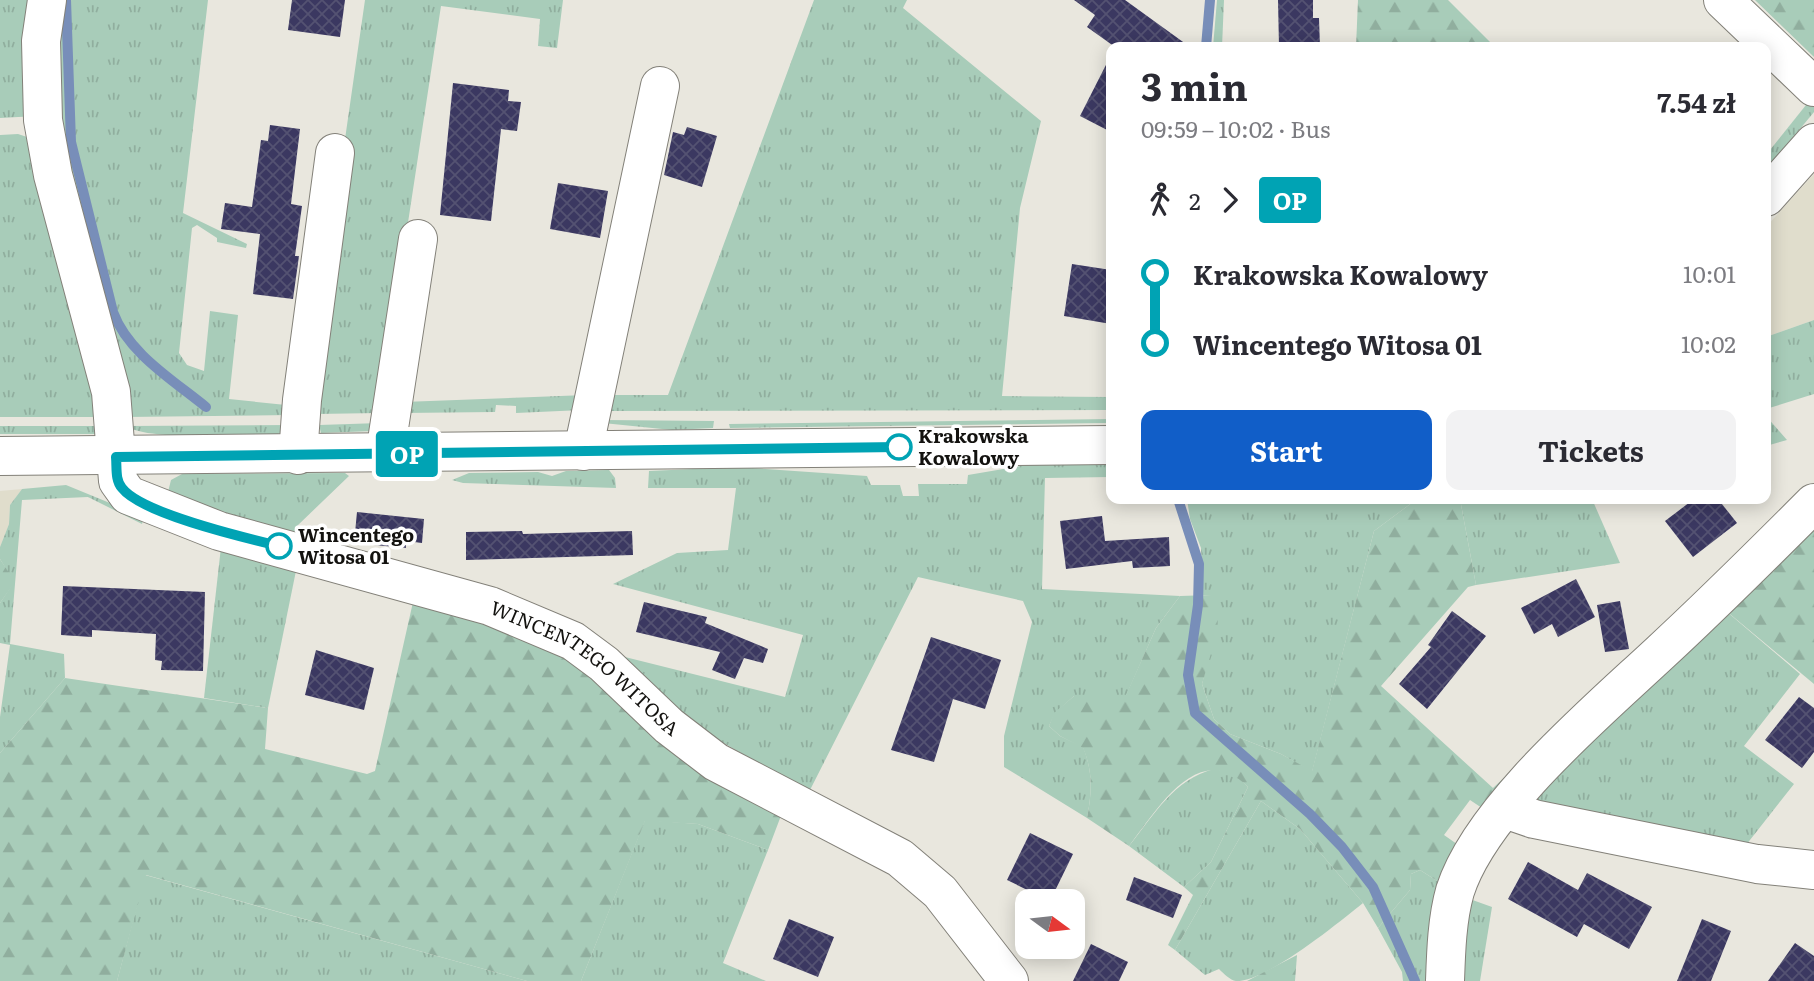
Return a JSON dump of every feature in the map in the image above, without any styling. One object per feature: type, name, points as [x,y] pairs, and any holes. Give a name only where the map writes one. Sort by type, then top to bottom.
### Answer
[{"type":"street","points":[[47,0],[43,17],[40,83],[44,124],[53,175],[111,392],[116,457]]},
{"type":"street","points":[[1723,0],[1767,42]]},
{"type":"street","points":[[1771,46],[1814,87]]},
{"type":"street","points":[[583,451],[660,86]]},
{"type":"street","points":[[1771,191],[1814,143]]},
{"type":"street","points":[[298,455],[302,400],[335,153]]},
{"type":"street","points":[[385,454],[418,239]]},
{"type":"street","points":[[0,456],[116,457],[1106,445]]},
{"type":"street","name":"WINCENTEGO WITOSA","points":[[116,457],[118,481],[123,490],[157,508],[219,531],[490,606],[573,641],[604,664],[668,726],[716,762],[900,858],[940,892],[1009,981]]},
{"type":"street","points":[[1446,981],[1449,928],[1455,891],[1474,853],[1505,809],[1560,746],[1744,574],[1814,503]]},
{"type":"street","points":[[1505,809],[1534,819],[1757,864],[1814,870]]},
{"type":"shaded area","points":[[1814,174],[1814,320],[1771,335],[1771,221]]},
{"type":"shaded area","points":[[22,489],[10,505],[9,524],[0,547],[0,491]]},
{"type":"green space","points":[[0,0],[41,0],[37,116],[0,118]]},
{"type":"green space","points":[[54,0],[208,0],[183,213],[247,244],[246,248],[217,242],[217,238],[197,225],[192,228],[179,353],[187,365],[204,371],[210,311],[238,315],[229,399],[286,405],[291,415],[126,417],[46,93]]},
{"type":"green space","points":[[365,0],[563,0],[557,48],[538,46],[540,19],[441,6],[379,413],[316,414],[343,153]]},
{"type":"green space","points":[[814,0],[907,0],[903,8],[1041,121],[1020,208],[1002,396],[1106,397],[1106,410],[604,411],[614,395],[668,395]]},
{"type":"green space","points":[[1217,0],[1224,0],[1222,42],[1213,42]]},
{"type":"green space","points":[[1358,0],[1448,0],[1490,42],[1356,42]]},
{"type":"green space","points":[[1755,0],[1814,0],[1814,57]]},
{"type":"green space","points":[[1814,95],[1814,112],[1771,164],[1771,149]]},
{"type":"green space","points":[[18,134],[30,138],[102,417],[0,417],[0,135]]},
{"type":"green space","points":[[1814,320],[1814,394],[1771,407],[1771,335]]},
{"type":"green space","points":[[586,395],[582,410],[516,413],[516,406],[496,405],[495,412],[403,413],[403,402]]},
{"type":"green space","points":[[1106,419],[1106,423],[730,428],[729,424]]},
{"type":"green space","points":[[604,420],[714,421],[713,428],[672,430],[603,423]]},
{"type":"green space","points":[[1771,422],[1787,440],[1771,445]]},
{"type":"green space","points":[[380,423],[373,431],[321,433],[319,425]]},
{"type":"green space","points":[[289,425],[277,435],[222,436],[154,434],[127,426]]},
{"type":"green space","points":[[0,426],[104,426],[99,434],[0,434]]},
{"type":"green space","points":[[1038,463],[1106,464],[1106,477],[1045,478],[1042,589],[1180,596],[1156,628],[1126,696],[1074,696],[1055,713],[1049,726],[1060,736],[1083,747],[1091,782],[1087,818],[1004,767],[1004,736],[1032,622],[1023,601],[918,577],[809,792],[694,726],[621,656],[785,697],[803,635],[613,584],[677,553],[728,550],[736,488],[648,488],[649,471],[737,467],[867,476],[871,485],[900,485],[903,496],[919,496],[918,484],[967,484],[968,475]]},
{"type":"green space","points":[[609,470],[615,478],[616,488],[463,483],[452,480],[469,473],[538,472],[552,476],[566,471]]},
{"type":"green space","points":[[345,473],[349,476],[297,526],[311,538],[212,515],[168,492],[171,480],[182,474]]},
{"type":"green space","points":[[66,485],[144,517],[142,524],[88,497],[22,500],[10,644],[64,654],[65,678],[0,753],[0,717],[10,645],[0,643],[0,603],[14,582],[0,559],[0,547],[9,524],[10,505],[22,489]]},
{"type":"green space","points":[[1188,504],[1410,504],[1374,531],[1312,772],[1281,754],[1230,734],[1214,719],[1202,684],[1207,664],[1211,595],[1203,595],[1201,548],[1190,519]]},
{"type":"green space","points":[[1410,504],[1461,504],[1476,585],[1468,587],[1381,686],[1493,788],[1553,732],[1491,814],[1470,800],[1444,835],[1464,849],[1445,886],[1420,870],[1411,874],[1410,890],[1378,928],[1363,903],[1300,829],[1261,801],[1175,950],[1168,945],[1193,895],[1184,887],[1211,862],[1248,787],[1230,774],[1212,770],[1196,774],[1166,798],[1129,846],[1087,818],[1091,782],[1089,765],[1083,748],[1060,736],[1049,726],[1054,713],[1074,696],[1126,695],[1156,628],[1180,596],[1211,595],[1219,604],[1217,633],[1202,684],[1214,719],[1230,734],[1281,754],[1312,771],[1374,531]]},
{"type":"green space","points":[[1461,504],[1594,504],[1620,563],[1476,585]]},
{"type":"green space","points":[[1814,513],[1814,684],[1719,605]]},
{"type":"green space","points":[[221,547],[298,561],[268,708],[204,698]]},
{"type":"green space","points":[[0,559],[15,582],[0,603]]},
{"type":"green space","points":[[413,602],[493,622],[557,649],[782,813],[768,850],[698,824],[645,821],[581,981],[527,981],[146,875],[117,981],[0,981],[0,753],[65,678],[268,708],[265,749],[367,774],[375,771]]},
{"type":"green space","points":[[1719,605],[1800,674],[1744,746],[1794,784],[1739,854],[1522,800]]},
{"type":"green space","points":[[1214,769],[1234,773],[1248,787],[1211,862],[1184,887],[1129,846],[1176,790],[1187,781]]},
{"type":"green space","points":[[1261,801],[1300,829],[1363,903],[1302,950],[1266,972],[1236,981],[1219,969],[1205,975],[1175,950]]},
{"type":"green space","points":[[645,820],[698,824],[768,850],[723,963],[766,981],[581,981]]},
{"type":"green space","points":[[1420,870],[1445,886],[1432,981],[1403,981],[1402,972],[1378,928],[1410,890],[1411,874]]},
{"type":"green space","points":[[145,875],[527,981],[117,981]]},
{"type":"green space","points":[[1467,898],[1492,907],[1480,981],[1455,981]]},
{"type":"green space","points":[[1297,955],[1295,981],[1247,981]]},
{"type":"building","points":[[292,0],[345,0],[340,37],[288,30]]},
{"type":"building","points":[[1074,0],[1125,0],[1183,42],[1108,42],[1087,27],[1095,15]]},
{"type":"building","points":[[1278,0],[1313,0],[1313,18],[1319,18],[1320,42],[1279,42]]},
{"type":"building","points":[[1106,65],[1106,129],[1080,116]]},
{"type":"building","points":[[453,83],[509,90],[508,101],[521,102],[517,131],[501,129],[491,221],[440,215]]},
{"type":"building","points":[[270,125],[300,129],[291,204],[302,206],[295,256],[299,256],[293,299],[253,294],[260,234],[221,229],[225,203],[252,207],[261,140],[268,141]]},
{"type":"building","points":[[687,127],[717,136],[702,187],[664,175],[673,132],[684,135]]},
{"type":"building","points":[[558,183],[608,191],[600,238],[550,229]]},
{"type":"building","points":[[1072,264],[1106,269],[1106,323],[1064,316]]},
{"type":"building","points":[[1687,504],[1722,504],[1737,523],[1693,557],[1665,521]]},
{"type":"building","points":[[357,512],[424,519],[422,543],[406,541],[406,548],[354,543]]},
{"type":"building","points":[[1102,516],[1105,541],[1169,537],[1170,566],[1133,568],[1132,561],[1066,569],[1060,521]]},
{"type":"building","points":[[522,531],[523,534],[632,531],[633,555],[466,560],[466,532]]},
{"type":"building","points":[[1576,579],[1595,617],[1558,637],[1552,624],[1534,634],[1521,608]]},
{"type":"building","points":[[63,586],[205,592],[203,671],[161,670],[162,661],[155,660],[156,634],[92,630],[92,637],[61,635]]},
{"type":"building","points":[[1620,601],[1629,649],[1605,652],[1597,605]]},
{"type":"building","points":[[644,602],[707,617],[705,623],[768,649],[763,663],[744,658],[735,679],[712,670],[720,652],[636,632]]},
{"type":"building","points":[[1452,611],[1486,636],[1427,709],[1399,684],[1431,647],[1428,645]]},
{"type":"building","points":[[931,637],[1001,660],[985,709],[953,699],[934,762],[891,750]]},
{"type":"building","points":[[316,650],[374,668],[364,710],[305,695]]},
{"type":"building","points":[[1799,697],[1814,708],[1814,752],[1802,768],[1765,740]]},
{"type":"building","points":[[1030,833],[1073,854],[1056,889],[1025,889],[1007,880]]},
{"type":"building","points":[[1528,862],[1578,890],[1587,873],[1652,907],[1629,949],[1584,924],[1577,937],[1508,899]]},
{"type":"building","points":[[1134,877],[1182,895],[1173,918],[1126,900]]},
{"type":"building","points":[[789,919],[834,937],[818,977],[773,959]]},
{"type":"building","points":[[1702,919],[1731,931],[1711,981],[1677,981]]},
{"type":"building","points":[[1795,943],[1814,956],[1814,981],[1768,981]]},
{"type":"building","points":[[1091,944],[1128,962],[1119,981],[1073,981]]},
{"type":"waterway","points":[[66,0],[71,142],[113,312],[120,327],[140,353],[206,407]]},
{"type":"waterway","points":[[1206,42],[1210,0]]},
{"type":"waterway","points":[[1180,504],[1199,564],[1198,605],[1188,675],[1195,713],[1310,814],[1342,847],[1373,887],[1415,981]]},
{"type":"bus line","name":"OP","points":[[279,546],[219,531],[128,495],[118,481],[116,457],[899,447]]},
{"type":"place","name":"Krakowska Kowalowy","points":[[899,447]]},
{"type":"place","name":"Wincentego Witosa 01","points":[[279,546]]}]
